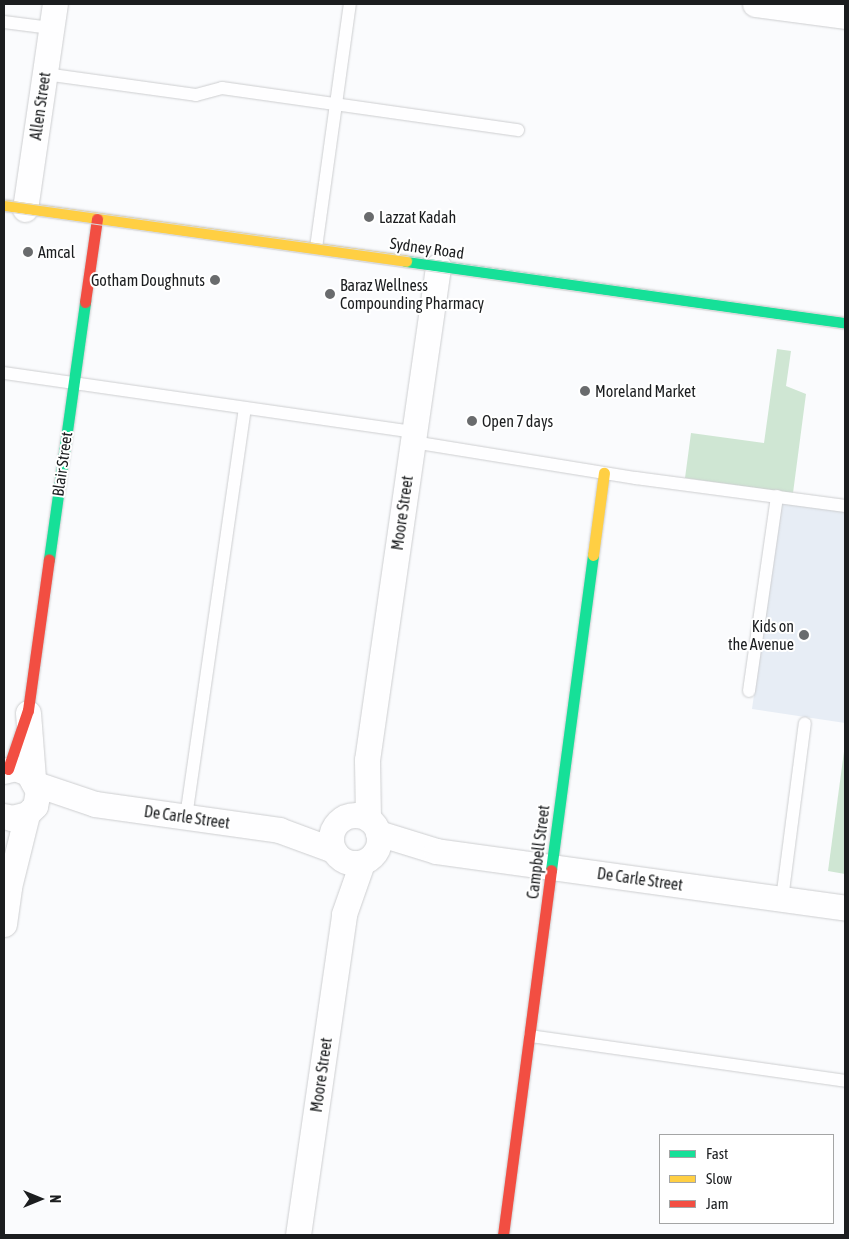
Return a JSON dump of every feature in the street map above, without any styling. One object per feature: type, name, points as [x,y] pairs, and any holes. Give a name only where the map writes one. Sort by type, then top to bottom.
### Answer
[{"type":"main road","name":"Sydney Road","points":[[15,207],[845,323]]},
{"type":"main road","name":"Blair Street","points":[[6,770],[28,710],[97,219]]},
{"type":"main road","name":"Campbell Street","points":[[502,1235],[553,867],[604,473]]},
{"type":"street","name":"Allen Street","points":[[15,207],[45,74],[55,4]]},
{"type":"street","points":[[755,4],[845,16]]},
{"type":"street","name":"Moore Street","points":[[298,1235],[438,266]]},
{"type":"street","name":"Blair Street","points":[[20,814],[38,799],[28,710]]},
{"type":"street","name":"De Carle Street","points":[[6,770],[22,770],[35,781],[95,804],[845,908]]},
{"type":"street","name":"De Carle Street","points":[[20,814],[95,804]]},
{"type":"street","points":[[4,924],[20,814]]},
{"type":"lane","points":[[316,248],[350,4]]},
{"type":"lane","points":[[4,22],[51,28]]},
{"type":"lane","points":[[45,74],[196,95],[222,88],[518,130]]},
{"type":"lane","points":[[4,373],[245,408],[604,473],[845,506]]},
{"type":"lane","points":[[186,817],[245,408]]},
{"type":"lane","points":[[749,691],[777,496]]},
{"type":"lane","points":[[782,899],[805,723]]},
{"type":"lane","points":[[530,1036],[845,1081]]},
{"type":"shaded area","name":"Kids on the Avenue","points":[[781,501],[845,511],[845,723],[752,709]]},
{"type":"green space","points":[[777,349],[791,351],[786,386],[806,394],[793,493],[685,478],[691,433],[764,443]]},
{"type":"green space","points":[[845,744],[845,874],[828,871]]},
{"type":"tram line","points":[[4,200],[845,317]]},
{"type":"tram line","points":[[4,211],[845,329]]},
{"type":"traffic: fast","points":[[406,261],[845,323]]},
{"type":"traffic: fast","points":[[49,559],[85,302]]},
{"type":"traffic: fast","points":[[551,870],[593,555]]},
{"type":"traffic: slow","points":[[4,205],[406,261]]},
{"type":"traffic: slow","points":[[593,555],[604,473]]},
{"type":"traffic: jam","points":[[85,302],[97,219]]},
{"type":"traffic: jam","points":[[8,769],[28,710],[49,559]]},
{"type":"traffic: jam","points":[[503,1235],[551,870]]},
{"type":"place","name":"Lazzat Kadah","points":[[369,217]]},
{"type":"place","name":"Amcal","points":[[28,252]]},
{"type":"place","name":"Gotham Doughnuts","points":[[215,280]]},
{"type":"place","name":"Baraz Wellness Compounding Pharmacy","points":[[330,294]]},
{"type":"place","name":"Moreland Market","points":[[585,391]]},
{"type":"place","name":"Open 7 days","points":[[472,421]]},
{"type":"place","name":"Kids on the Avenue","points":[[804,635]]}]
